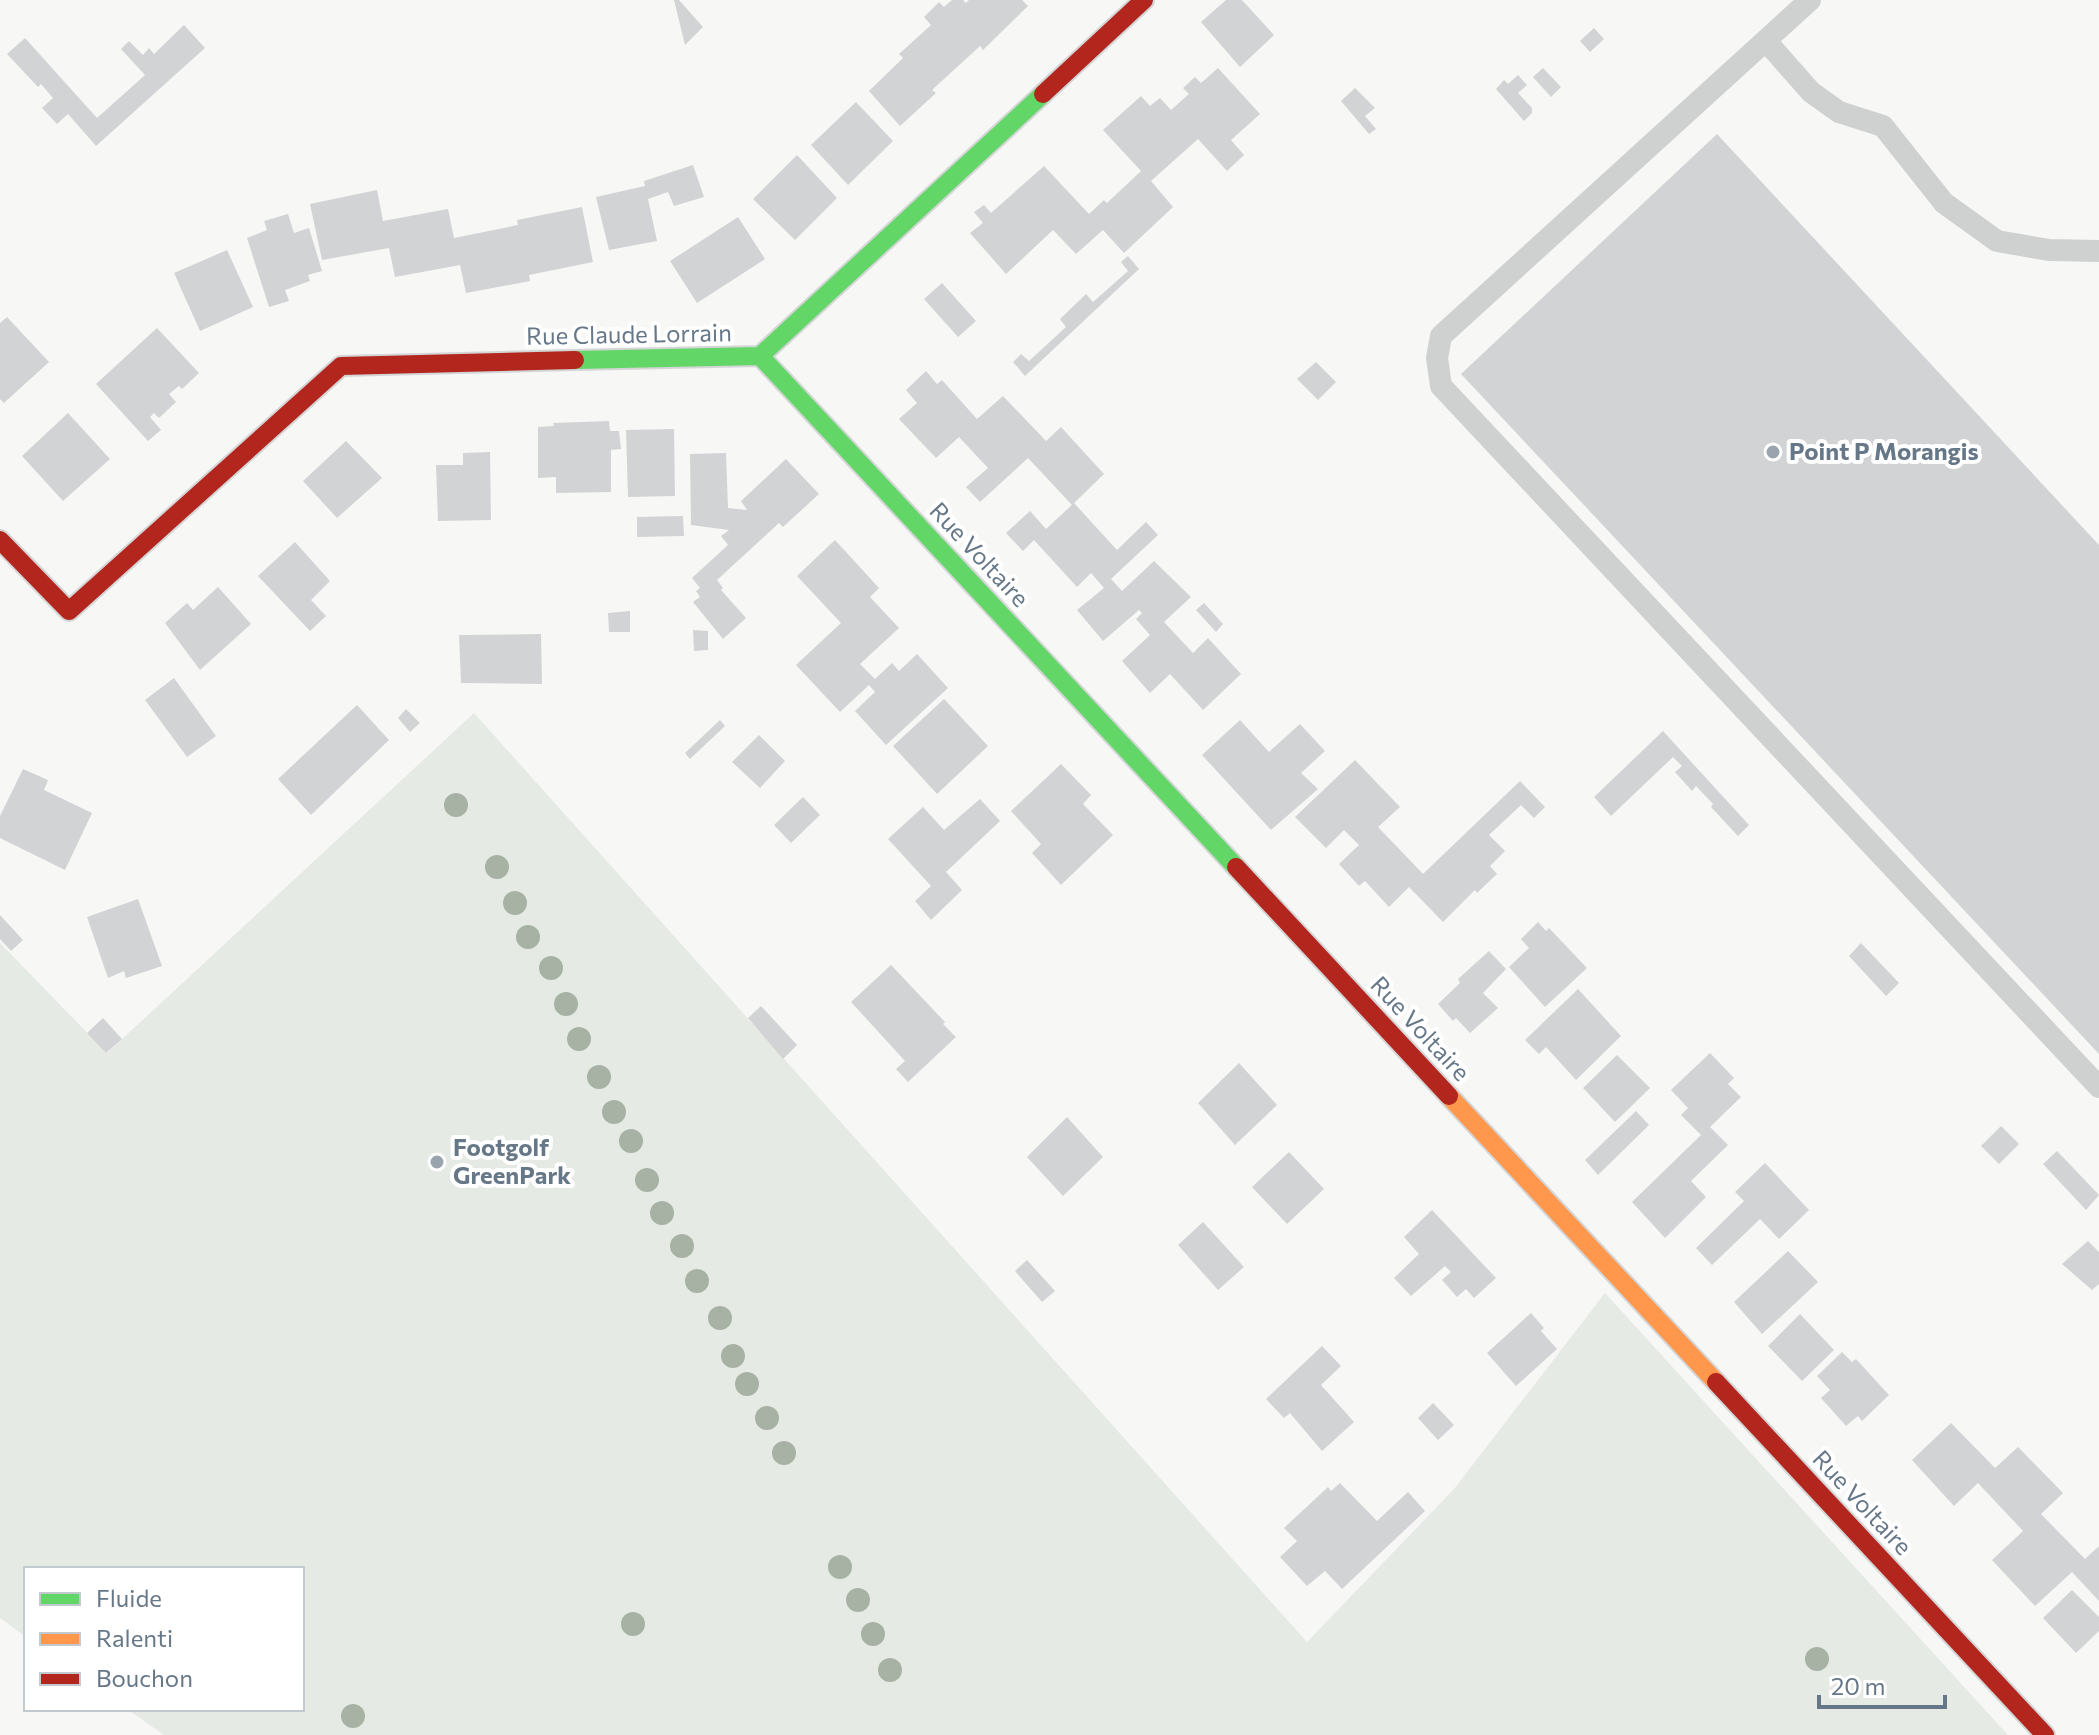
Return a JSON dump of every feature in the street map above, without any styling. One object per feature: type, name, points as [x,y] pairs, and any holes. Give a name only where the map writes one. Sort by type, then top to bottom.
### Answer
[{"type":"street","name":"Rue Claude Lorrain","points":[[0,540],[69,611],[341,366],[760,356],[1144,0]]},
{"type":"street","name":"Rue Voltaire","points":[[760,356],[2045,1735]]},
{"type":"lane","points":[[1810,0],[1441,336],[1437,358],[1441,386],[2099,1087]]},
{"type":"lane","points":[[1766,41],[1811,92],[1839,112],[1883,126],[1944,203],[1997,241],[2049,250],[2099,251]]},
{"type":"shaded area","name":"Footgolf GreenPark","points":[[474,713],[1307,1642],[1454,1489],[1605,1293],[2008,1735],[164,1735],[130,1711],[304,1711],[304,1567],[24,1567],[24,1636],[0,1618],[0,943],[107,1053]]},
{"type":"building","points":[[674,0],[679,0],[703,27],[685,45]]},
{"type":"building","points":[[952,0],[966,3],[969,0],[1022,0],[1028,6],[983,50],[980,46],[932,90],[936,93],[900,126],[869,91],[903,58],[899,54],[931,25],[924,17],[939,2],[944,7]]},
{"type":"building","points":[[1226,0],[1242,0],[1274,35],[1240,67],[1201,22]]},
{"type":"building","points":[[184,25],[205,48],[96,146],[68,114],[57,124],[42,108],[53,98],[41,84],[38,87],[7,54],[25,38],[97,118],[145,75],[121,49],[129,41],[143,55],[149,48],[154,54]]},
{"type":"building","points":[[1594,28],[1604,39],[1590,52],[1580,41]]},
{"type":"building","points":[[1218,68],[1260,114],[1231,140],[1244,155],[1227,171],[1198,139],[1151,181],[1173,207],[1124,253],[1103,230],[1076,254],[1053,230],[1006,274],[970,233],[983,223],[974,212],[984,205],[991,213],[1044,166],[1089,214],[1104,200],[1107,203],[1141,171],[1103,130],[1141,96],[1150,106],[1160,98],[1171,110],[1189,94],[1183,88],[1195,77],[1201,83]]},
{"type":"building","points":[[1543,68],[1561,87],[1551,97],[1533,77]]},
{"type":"building","points":[[1518,75],[1527,85],[1518,93],[1532,108],[1532,113],[1524,121],[1496,89],[1504,80],[1508,84]]},
{"type":"building","points":[[1355,88],[1375,108],[1365,116],[1376,129],[1369,134],[1341,101]]},
{"type":"building","points":[[856,102],[893,141],[848,185],[811,145]]},
{"type":"building","points":[[1717,134],[2099,545],[2099,1054],[1461,374]]},
{"type":"building","points":[[797,155],[837,198],[795,240],[753,199]]},
{"type":"building","points":[[693,165],[704,197],[674,206],[668,192],[648,199],[657,241],[609,250],[596,197],[645,186],[644,181]]},
{"type":"building","points":[[377,190],[383,221],[448,209],[454,238],[518,225],[517,220],[582,207],[593,262],[529,275],[530,281],[466,293],[460,265],[395,277],[389,248],[322,260],[310,204]]},
{"type":"building","points":[[288,214],[294,233],[309,228],[322,271],[308,275],[310,281],[285,290],[289,301],[269,307],[247,238],[267,230],[264,221]]},
{"type":"building","points":[[738,217],[765,259],[697,303],[670,261]]},
{"type":"building","points":[[227,250],[253,307],[200,331],[174,273]]},
{"type":"building","points":[[1128,256],[1139,269],[1025,376],[1013,362],[1021,354],[1029,361],[1066,327],[1060,319],[1086,294],[1093,302],[1128,271],[1121,262]]},
{"type":"building","points":[[942,283],[976,321],[958,337],[924,299]]},
{"type":"building","points":[[7,317],[49,362],[4,403],[0,399],[0,323]]},
{"type":"building","points":[[157,328],[199,373],[182,389],[179,386],[169,394],[176,402],[159,418],[154,413],[150,417],[161,430],[148,441],[96,384]]},
{"type":"building","points":[[1316,362],[1336,382],[1318,400],[1297,379]]},
{"type":"building","points":[[926,371],[937,384],[942,380],[977,419],[1003,396],[1046,441],[1061,427],[1104,474],[1072,505],[1028,458],[980,502],[966,487],[988,468],[959,437],[936,458],[899,419],[917,403],[906,390]]},
{"type":"building","points":[[68,413],[110,459],[63,501],[22,456]]},
{"type":"building","points":[[609,421],[610,431],[619,431],[621,449],[611,450],[611,492],[556,493],[556,477],[538,478],[538,427],[554,426],[553,423]]},
{"type":"building","points":[[674,429],[675,496],[628,497],[626,430]]},
{"type":"building","points":[[346,441],[382,478],[337,518],[303,481]]},
{"type":"building","points":[[490,452],[491,520],[438,521],[436,465],[463,465],[463,453]]},
{"type":"building","points":[[726,453],[728,508],[747,510],[741,501],[786,459],[819,494],[783,527],[779,523],[717,580],[723,588],[721,590],[746,618],[723,639],[693,602],[700,597],[696,591],[700,588],[692,578],[728,545],[721,536],[729,530],[691,525],[690,454]]},
{"type":"building","points":[[1074,503],[1117,550],[1146,522],[1158,535],[1111,579],[1122,591],[1154,561],[1191,597],[1164,622],[1193,653],[1208,638],[1241,674],[1203,710],[1170,674],[1150,693],[1122,661],[1150,635],[1136,619],[1142,613],[1139,610],[1103,641],[1077,610],[1104,588],[1091,573],[1077,587],[1034,540],[1023,551],[1006,533],[1030,511],[1046,529]]},
{"type":"building","points":[[683,516],[684,536],[637,537],[637,517]]},
{"type":"building","points":[[835,540],[879,588],[870,597],[899,628],[860,664],[875,679],[892,663],[899,671],[917,654],[948,688],[886,745],[855,711],[875,692],[869,685],[840,712],[796,665],[841,623],[797,576]]},
{"type":"building","points":[[295,542],[330,581],[311,600],[326,616],[310,631],[258,576]]},
{"type":"building","points":[[218,587],[251,624],[200,670],[165,623],[187,603],[193,610]]},
{"type":"building","points":[[1204,603],[1223,624],[1216,632],[1196,610]]},
{"type":"building","points":[[630,611],[630,632],[609,632],[608,613]]},
{"type":"building","points":[[693,630],[708,631],[708,650],[694,651]]},
{"type":"building","points":[[541,634],[542,684],[461,683],[459,635]]},
{"type":"building","points":[[174,678],[216,736],[187,757],[145,700]]},
{"type":"building","points":[[944,699],[988,746],[937,794],[893,746]]},
{"type":"building","points":[[357,705],[389,740],[311,815],[278,779]]},
{"type":"building","points":[[406,709],[420,723],[410,732],[398,718]]},
{"type":"building","points":[[720,720],[725,726],[690,759],[685,753]]},
{"type":"building","points":[[1240,720],[1269,752],[1300,724],[1325,751],[1301,773],[1318,789],[1271,830],[1202,755]]},
{"type":"building","points":[[1663,731],[1749,825],[1738,836],[1696,786],[1692,791],[1675,772],[1682,766],[1673,757],[1611,816],[1594,797]]},
{"type":"building","points":[[759,735],[785,761],[760,788],[732,762]]},
{"type":"building","points":[[1355,760],[1400,807],[1378,827],[1423,874],[1520,781],[1545,807],[1534,818],[1521,805],[1489,835],[1505,851],[1490,866],[1497,874],[1477,893],[1475,890],[1443,922],[1409,887],[1389,907],[1365,881],[1359,886],[1339,864],[1359,845],[1344,830],[1326,848],[1295,817]]},
{"type":"building","points":[[1061,764],[1091,795],[1083,804],[1113,835],[1061,885],[1032,853],[1041,844],[1011,811]]},
{"type":"building","points":[[23,769],[48,780],[44,790],[92,813],[65,870],[0,838],[0,816]]},
{"type":"building","points":[[803,797],[820,815],[791,843],[774,825]]},
{"type":"building","points":[[980,799],[1000,821],[946,872],[962,890],[931,920],[915,901],[931,886],[888,839],[923,807],[944,830]]},
{"type":"building","points":[[138,899],[162,966],[126,978],[124,971],[108,978],[87,917]]},
{"type":"building","points":[[0,915],[23,940],[11,951],[0,939]]},
{"type":"building","points":[[1538,922],[1546,931],[1549,928],[1587,968],[1545,1007],[1509,967],[1529,948],[1521,939]]},
{"type":"building","points":[[1861,943],[1899,983],[1886,996],[1849,956]]},
{"type":"building","points":[[1489,951],[1506,969],[1483,993],[1498,1008],[1470,1033],[1456,1018],[1453,1021],[1438,1004],[1460,983],[1458,979]]},
{"type":"building","points":[[891,965],[956,1037],[908,1082],[896,1069],[905,1061],[851,1002]]},
{"type":"building","points":[[1578,989],[1621,1036],[1576,1080],[1546,1047],[1539,1054],[1525,1040]]},
{"type":"building","points":[[761,1006],[797,1045],[783,1059],[748,1018]]},
{"type":"building","points":[[103,1018],[122,1039],[106,1053],[87,1033]]},
{"type":"building","points":[[1710,1053],[1734,1078],[1728,1084],[1741,1097],[1710,1127],[1728,1145],[1691,1181],[1706,1197],[1665,1238],[1632,1202],[1701,1135],[1681,1115],[1688,1108],[1671,1090]]},
{"type":"building","points":[[1617,1055],[1650,1088],[1615,1122],[1583,1088]]},
{"type":"building","points":[[1239,1063],[1277,1105],[1235,1145],[1198,1103]]},
{"type":"building","points":[[1636,1111],[1649,1125],[1598,1175],[1585,1160]]},
{"type":"building","points":[[1067,1117],[1103,1157],[1063,1196],[1027,1157]]},
{"type":"building","points":[[2001,1126],[2019,1144],[1999,1164],[1981,1146]]},
{"type":"building","points":[[2057,1151],[2099,1195],[2086,1210],[2043,1164]]},
{"type":"building","points":[[1289,1152],[1324,1189],[1287,1224],[1252,1187]]},
{"type":"building","points":[[1765,1163],[1809,1210],[1779,1239],[1760,1219],[1712,1265],[1696,1248],[1744,1201],[1735,1192]]},
{"type":"building","points":[[1432,1210],[1496,1278],[1474,1298],[1466,1289],[1457,1297],[1442,1280],[1451,1272],[1445,1266],[1411,1296],[1394,1278],[1419,1254],[1404,1237]]},
{"type":"building","points":[[1203,1222],[1244,1267],[1218,1290],[1178,1245]]},
{"type":"building","points":[[2088,1241],[2099,1252],[2099,1284],[2092,1290],[2062,1264]]},
{"type":"building","points":[[1788,1251],[1818,1282],[1762,1334],[1734,1302]]},
{"type":"building","points":[[1027,1260],[1055,1291],[1042,1302],[1015,1271]]},
{"type":"building","points":[[1531,1313],[1544,1328],[1541,1331],[1557,1349],[1516,1386],[1487,1353]]},
{"type":"building","points":[[1800,1314],[1834,1350],[1802,1381],[1768,1346]]},
{"type":"building","points":[[1322,1346],[1341,1366],[1321,1385],[1354,1422],[1322,1451],[1290,1413],[1284,1418],[1266,1399]]},
{"type":"building","points":[[1842,1352],[1852,1362],[1856,1359],[1889,1395],[1862,1421],[1858,1416],[1846,1426],[1821,1398],[1830,1390],[1817,1376]]},
{"type":"building","points":[[1433,1403],[1454,1425],[1438,1440],[1418,1418]]},
{"type":"building","points":[[1951,1423],[1995,1468],[2018,1447],[2063,1493],[2041,1514],[2085,1559],[2099,1546],[2099,1601],[2072,1572],[2035,1606],[1992,1560],[2023,1531],[1978,1483],[1954,1506],[1912,1460]]},
{"type":"building","points":[[1340,1483],[1377,1521],[1408,1492],[1425,1511],[1342,1589],[1325,1571],[1307,1586],[1280,1557],[1297,1541],[1284,1528],[1328,1487],[1331,1491]]},
{"type":"building","points":[[2072,1590],[2099,1617],[2099,1631],[2076,1653],[2043,1618]]},
{"type":"traffic: fast","points":[[575,360],[760,356],[1043,94]]},
{"type":"traffic: fast","points":[[760,356],[1236,867]]},
{"type":"traffic: slow","points":[[1449,1096],[1716,1382]]},
{"type":"traffic: jam","points":[[1043,94],[1144,0]]},
{"type":"traffic: jam","points":[[0,540],[69,611],[341,366],[575,360]]},
{"type":"traffic: jam","points":[[1236,867],[1449,1096]]},
{"type":"traffic: jam","points":[[1716,1382],[2045,1735]]},
{"type":"place","name":"Point P Morangis","points":[[1773,452]]},
{"type":"place","name":"Footgolf GreenPark","points":[[437,1162]]}]
